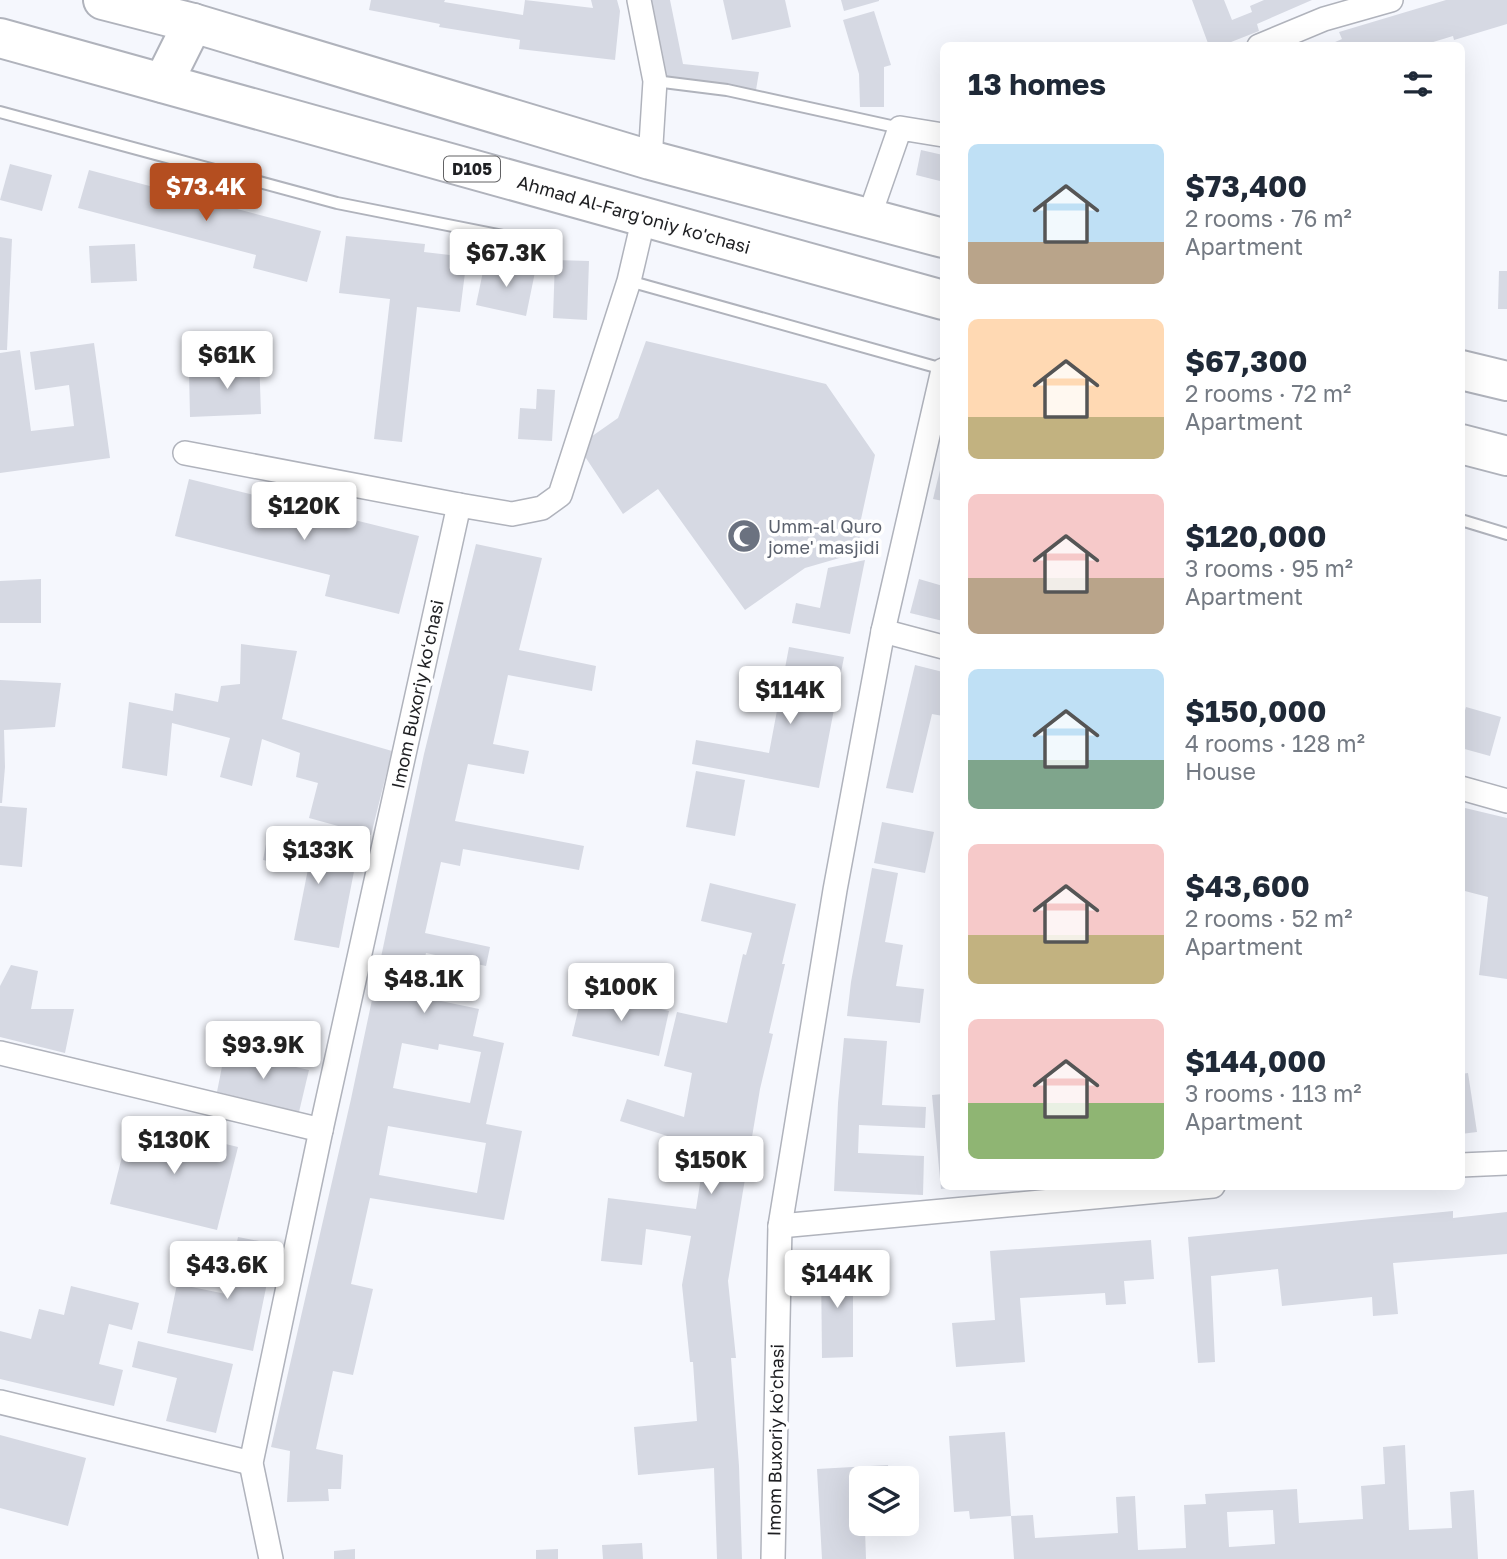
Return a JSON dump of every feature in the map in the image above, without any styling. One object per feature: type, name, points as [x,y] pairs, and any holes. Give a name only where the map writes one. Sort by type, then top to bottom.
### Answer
[{"type":"highway","points":[[103,0],[193,23],[650,160],[869,216],[940,237]]},
{"type":"highway","points":[[163,83],[193,23]]},
{"type":"highway","name":"Ahmad Al-Farg'oniy ko'chasi","points":[[0,38],[940,299]]},
{"type":"highway","points":[[1465,371],[1507,382]]},
{"type":"highway","points":[[1465,445],[1507,456]]},
{"type":"street","points":[[639,0],[655,81],[650,160]]},
{"type":"street","points":[[1269,42],[1324,19],[1339,7],[1391,0]]},
{"type":"street","points":[[869,216],[900,128],[940,135]]},
{"type":"street","points":[[185,453],[512,514],[542,508],[560,495],[629,281],[644,217]]},
{"type":"street","name":"Imom Buxoriy koʻchasi","points":[[773,1559],[780,1226],[835,890],[883,631],[940,383]]},
{"type":"street","name":"Imom Buxoriy koʻchasi","points":[[271,1559],[251,1463],[321,1130],[459,505]]},
{"type":"street","points":[[883,631],[940,646]]},
{"type":"street","points":[[1465,790],[1507,801]]},
{"type":"street","points":[[0,1053],[321,1130]]},
{"type":"street","points":[[1465,1164],[1507,1163]]},
{"type":"street","points":[[780,1226],[1170,1190]]},
{"type":"street","points":[[0,1402],[251,1463]]},
{"type":"lane","points":[[655,81],[727,90],[900,128]]},
{"type":"lane","points":[[0,112],[337,203],[548,245]]},
{"type":"lane","points":[[629,281],[940,369]]},
{"type":"lane","points":[[1465,521],[1507,534]]},
{"type":"building","points":[[371,0],[445,0],[444,2],[523,15],[525,0],[593,8],[591,0],[617,0],[620,11],[615,60],[519,49],[520,40],[439,27],[440,24],[369,10]]},
{"type":"building","points":[[647,0],[670,0],[683,64],[759,72],[756,90],[664,80]]},
{"type":"building","points":[[723,0],[785,0],[791,27],[732,40]]},
{"type":"building","points":[[841,0],[879,0],[879,1],[844,11]]},
{"type":"building","points":[[1192,0],[1224,0],[1232,20],[1252,12],[1250,6],[1264,0],[1312,0],[1257,24],[1259,31],[1231,42],[1208,42]]},
{"type":"building","points":[[1446,0],[1507,0],[1507,24],[1454,40],[1453,36],[1433,42],[1335,42],[1342,39],[1339,32]]},
{"type":"building","points":[[874,11],[891,65],[884,67],[884,107],[860,107],[859,74],[843,20]]},
{"type":"building","points":[[921,150],[940,154],[940,181],[916,175]]},
{"type":"building","points":[[10,164],[52,175],[42,211],[0,200]]},
{"type":"building","points":[[89,170],[321,231],[307,282],[253,268],[256,255],[78,208]]},
{"type":"building","points":[[346,236],[425,244],[424,252],[467,257],[460,312],[417,307],[402,442],[374,439],[390,299],[339,293]]},
{"type":"building","points":[[0,237],[12,239],[7,350],[0,350]]},
{"type":"building","points":[[135,244],[137,281],[91,283],[89,246]]},
{"type":"building","points":[[555,260],[589,261],[587,320],[553,318]]},
{"type":"building","points":[[485,262],[535,272],[526,316],[476,305]]},
{"type":"building","points":[[1499,271],[1507,271],[1507,309],[1498,309]]},
{"type":"building","points":[[646,341],[826,384],[875,455],[858,533],[867,550],[805,568],[745,610],[658,489],[623,514],[578,446],[618,418]]},
{"type":"building","points":[[94,343],[110,458],[0,473],[0,353],[20,350],[31,431],[74,426],[69,385],[35,390],[30,352]]},
{"type":"building","points":[[259,356],[261,414],[190,417],[189,372],[240,371],[239,357]]},
{"type":"building","points":[[537,389],[555,390],[552,441],[518,439],[520,408],[536,409]]},
{"type":"building","points":[[940,470],[940,500],[933,499]]},
{"type":"building","points":[[189,479],[419,536],[399,614],[325,596],[330,575],[175,536]]},
{"type":"building","points":[[476,544],[542,558],[519,650],[596,666],[592,691],[508,675],[493,744],[529,751],[524,774],[468,764],[455,821],[584,846],[579,870],[463,849],[460,866],[441,862],[425,933],[490,947],[486,966],[426,953],[417,996],[479,1009],[473,1036],[504,1043],[486,1124],[522,1131],[504,1220],[370,1198],[351,1284],[373,1289],[353,1375],[333,1371],[316,1449],[343,1455],[341,1489],[328,1489],[329,1501],[287,1502],[290,1451],[271,1447],[351,1099],[424,754]],"holes":[[[402,1043],[438,1050],[439,1044],[481,1052],[470,1103],[393,1088]],[[388,1126],[486,1143],[477,1193],[379,1175]]]},
{"type":"building","points":[[865,560],[850,634],[792,623],[796,603],[820,608],[828,568]]},
{"type":"building","points":[[41,579],[41,623],[0,623],[0,581]]},
{"type":"building","points":[[919,579],[940,585],[940,620],[910,613]]},
{"type":"building","points":[[241,644],[297,651],[282,719],[392,751],[371,835],[309,818],[318,783],[296,777],[300,753],[262,739],[252,786],[220,777],[230,738],[172,723],[167,776],[122,768],[129,702],[173,711],[175,693],[218,702],[221,686],[240,684]]},
{"type":"building","points":[[789,647],[844,657],[819,788],[692,764],[696,740],[769,753]]},
{"type":"building","points":[[915,665],[940,671],[940,715],[932,714],[913,793],[886,788]]},
{"type":"building","points":[[0,680],[61,683],[55,727],[4,730],[2,803],[0,803]]},
{"type":"building","points":[[1466,707],[1501,717],[1490,756],[1465,749]]},
{"type":"building","points":[[696,771],[745,780],[735,836],[686,827]]},
{"type":"building","points":[[0,806],[27,808],[22,867],[0,865]]},
{"type":"building","points":[[1465,808],[1507,818],[1507,979],[1479,975],[1488,897],[1465,891]]},
{"type":"building","points":[[882,822],[934,832],[925,873],[874,863]]},
{"type":"building","points":[[268,833],[358,851],[339,948],[294,940],[308,869],[263,860]]},
{"type":"building","points":[[872,868],[898,873],[885,942],[903,945],[896,986],[924,989],[920,1023],[847,1016]]},
{"type":"building","points":[[710,883],[796,904],[769,1033],[773,1034],[760,1089],[728,1281],[736,1358],[731,1358],[742,1559],[717,1559],[714,1468],[638,1475],[634,1427],[697,1421],[693,1362],[690,1362],[682,1285],[691,1236],[646,1229],[642,1265],[601,1261],[608,1198],[696,1209],[706,1145],[680,1140],[620,1121],[627,1099],[684,1117],[692,1073],[664,1066],[677,1012],[727,1023],[743,954],[746,955],[752,933],[701,921]]},
{"type":"building","points":[[11,965],[38,971],[31,1009],[74,1009],[65,1053],[0,1037],[0,986]]},
{"type":"building","points":[[583,990],[669,1011],[659,1056],[572,1036]]},
{"type":"building","points":[[844,1038],[887,1041],[882,1105],[926,1107],[925,1128],[859,1125],[858,1153],[924,1156],[923,1195],[834,1191]]},
{"type":"building","points":[[225,1051],[309,1070],[299,1112],[217,1092]]},
{"type":"building","points":[[1465,1073],[1468,1073],[1477,1132],[1465,1134]]},
{"type":"building","points":[[940,1094],[940,1179],[932,1095]]},
{"type":"building","points":[[131,1121],[238,1147],[217,1230],[110,1204]]},
{"type":"building","points":[[1453,1211],[1453,1218],[1507,1212],[1507,1254],[1393,1263],[1398,1314],[1373,1316],[1372,1297],[1282,1306],[1278,1269],[1211,1276],[1215,1362],[1198,1363],[1188,1237]]},
{"type":"building","points":[[238,1237],[275,1244],[253,1351],[167,1333],[177,1284],[226,1294]]},
{"type":"building","points":[[1151,1240],[1154,1279],[1124,1281],[1126,1304],[1106,1305],[1105,1293],[1020,1298],[1025,1362],[956,1367],[952,1323],[995,1320],[990,1251]]},
{"type":"building","points":[[853,1263],[853,1357],[822,1358],[821,1264]]},
{"type":"building","points":[[71,1286],[139,1303],[132,1330],[109,1324],[99,1364],[123,1370],[114,1406],[0,1379],[0,1331],[31,1339],[39,1309],[64,1315]]},
{"type":"building","points":[[138,1341],[233,1364],[216,1433],[166,1421],[177,1378],[132,1367]]},
{"type":"building","points":[[1005,1432],[1011,1516],[970,1519],[969,1511],[954,1512],[949,1436]]},
{"type":"building","points":[[0,1435],[86,1458],[68,1526],[0,1508]]},
{"type":"building","points":[[1405,1445],[1409,1530],[1452,1528],[1450,1492],[1474,1490],[1478,1559],[1014,1559],[1011,1516],[1033,1515],[1035,1538],[1118,1533],[1116,1497],[1135,1496],[1138,1550],[1186,1548],[1184,1505],[1206,1504],[1205,1494],[1297,1489],[1299,1523],[1363,1519],[1361,1486],[1385,1484],[1383,1447]],"holes":[[[1273,1510],[1275,1544],[1229,1547],[1227,1512]]]},
{"type":"building","points":[[849,1467],[849,1536],[865,1536],[866,1559],[822,1559],[817,1469]]},
{"type":"building","points":[[642,1543],[643,1559],[603,1559],[602,1545]]},
{"type":"building","points":[[355,1549],[355,1559],[334,1559],[334,1551]]},
{"type":"building","points":[[558,1549],[558,1559],[536,1559],[536,1550]]},
{"type":"place","name":"Umm-al Quro jome' masjidi","points":[[744,536]]}]
